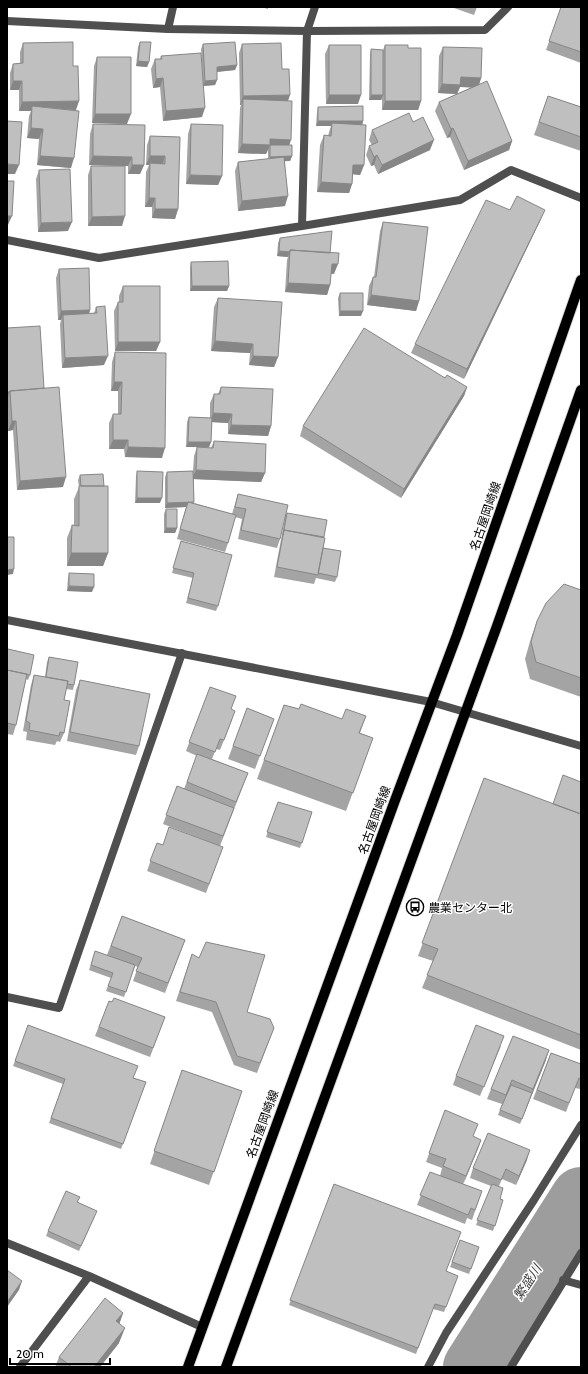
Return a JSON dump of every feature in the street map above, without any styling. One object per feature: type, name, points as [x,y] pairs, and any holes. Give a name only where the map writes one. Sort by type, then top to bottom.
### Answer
[{"type":"main road","name":"名古屋岡崎線","points":[[188,1367],[431,702],[457,635],[581,280]]},
{"type":"main road","points":[[226,1367],[581,390]]},
{"type":"street","points":[[168,29],[173,7]]},
{"type":"street","points":[[302,226],[307,31],[315,7]]},
{"type":"street","points":[[7,21],[168,29],[307,31],[485,30],[508,7]]},
{"type":"street","points":[[7,240],[99,258],[460,200],[511,170],[581,198]]},
{"type":"street","points":[[7,620],[431,702],[581,746]]},
{"type":"street","points":[[7,997],[59,1008],[182,653]]},
{"type":"street","points":[[428,1367],[446,1333],[534,1200],[581,1125]]},
{"type":"street","points":[[7,1243],[89,1276],[202,1326]]},
{"type":"street","points":[[511,1367],[563,1280],[581,1253]]},
{"type":"street","points":[[20,1367],[89,1276]]},
{"type":"street","points":[[563,1280],[581,1285]]},
{"type":"building","points":[[561,7],[581,7],[581,52],[549,41]]},
{"type":"building","points":[[73,42],[73,66],[78,66],[79,101],[22,102],[22,81],[13,81],[13,64],[23,63],[23,43]]},
{"type":"building","points":[[140,42],[151,42],[149,62],[138,61]]},
{"type":"building","points":[[235,42],[237,65],[217,67],[217,80],[205,81],[203,44]]},
{"type":"building","points":[[281,43],[282,69],[289,69],[290,95],[243,96],[242,44]]},
{"type":"building","points":[[329,45],[361,45],[361,95],[329,95]]},
{"type":"building","points":[[385,45],[408,45],[408,48],[421,48],[421,101],[385,101]]},
{"type":"building","points":[[443,47],[482,48],[481,78],[461,77],[460,85],[442,84]]},
{"type":"building","points":[[371,49],[383,50],[383,95],[371,95]]},
{"type":"building","points":[[201,53],[205,108],[166,111],[163,78],[156,79],[155,59],[162,59],[161,56]]},
{"type":"building","points":[[97,57],[131,57],[131,114],[95,114]]},
{"type":"building","points":[[487,81],[512,141],[468,161],[439,102]]},
{"type":"building","points":[[548,96],[581,107],[581,137],[539,122]]},
{"type":"building","points":[[243,99],[292,101],[291,140],[270,139],[270,145],[242,144]]},
{"type":"building","points":[[32,106],[79,111],[74,158],[40,156],[43,129],[31,128]]},
{"type":"building","points":[[363,106],[363,121],[318,121],[318,107]]},
{"type":"building","points":[[409,113],[413,122],[423,117],[434,140],[382,165],[377,155],[374,157],[369,146],[378,142],[372,130]]},
{"type":"building","points":[[7,121],[22,122],[19,165],[7,164]]},
{"type":"building","points":[[332,123],[366,125],[364,165],[353,165],[352,184],[321,182],[324,135],[331,136]]},
{"type":"building","points":[[93,124],[145,125],[144,165],[132,165],[132,157],[93,156]]},
{"type":"building","points":[[191,124],[223,125],[222,176],[190,175]]},
{"type":"building","points":[[150,136],[180,137],[178,209],[155,209],[155,198],[149,198],[150,163],[165,164],[165,156],[150,156]]},
{"type":"building","points":[[270,145],[292,145],[292,156],[270,157]]},
{"type":"building","points":[[284,157],[288,196],[242,201],[238,162]]},
{"type":"building","points":[[91,166],[125,166],[125,216],[92,217]]},
{"type":"building","points":[[70,169],[72,222],[41,223],[39,170]]},
{"type":"building","points":[[7,181],[14,181],[12,216],[7,216]]},
{"type":"building","points":[[517,196],[545,210],[467,369],[415,344],[486,200],[510,210]]},
{"type":"building","points":[[383,222],[428,227],[419,301],[371,295],[373,277],[376,277]]},
{"type":"building","points":[[332,231],[330,253],[290,250],[290,252],[279,251],[280,238]]},
{"type":"building","points":[[290,250],[339,253],[338,264],[332,264],[330,285],[288,283]]},
{"type":"building","points":[[228,261],[229,286],[192,286],[191,262]]},
{"type":"building","points":[[89,268],[90,310],[61,311],[59,269]]},
{"type":"building","points":[[123,286],[160,286],[160,342],[118,342],[118,302],[123,302]]},
{"type":"building","points":[[340,293],[363,293],[363,311],[340,311]]},
{"type":"building","points":[[218,298],[282,302],[278,357],[253,356],[253,344],[215,341]]},
{"type":"building","points":[[105,306],[108,356],[65,358],[63,315],[97,313],[96,307]]},
{"type":"building","points":[[40,326],[44,388],[7,392],[7,328]]},
{"type":"building","points":[[364,328],[445,378],[447,375],[467,387],[404,489],[303,426]]},
{"type":"building","points":[[115,352],[166,353],[165,448],[128,447],[128,440],[113,440],[113,414],[121,414],[122,382],[114,382]]},
{"type":"building","points":[[59,387],[66,477],[20,481],[16,421],[12,421],[10,391]]},
{"type":"building","points":[[221,387],[273,389],[271,426],[231,425],[232,414],[213,413],[214,394],[220,394]]},
{"type":"building","points":[[189,417],[212,418],[211,442],[188,442]]},
{"type":"building","points":[[214,441],[266,444],[265,473],[196,470],[197,447],[213,448]]},
{"type":"building","points":[[137,471],[163,472],[162,498],[137,498]]},
{"type":"building","points":[[193,471],[194,502],[167,503],[167,472]]},
{"type":"building","points":[[103,474],[104,486],[81,486],[80,475]]},
{"type":"building","points":[[79,486],[108,486],[108,553],[71,553],[72,525],[79,526]]},
{"type":"building","points":[[238,494],[288,505],[280,539],[241,530],[246,509],[235,507]]},
{"type":"building","points":[[188,502],[236,515],[228,543],[180,529]]},
{"type":"building","points":[[166,509],[177,509],[177,528],[166,528]]},
{"type":"building","points":[[287,513],[327,520],[324,537],[284,530],[283,535]]},
{"type":"building","points":[[284,530],[325,538],[318,575],[277,567]]},
{"type":"building","points":[[7,537],[14,537],[14,569],[7,570]]},
{"type":"building","points":[[181,541],[232,555],[218,606],[188,598],[194,573],[173,568]]},
{"type":"building","points":[[323,548],[341,551],[337,577],[318,573]]},
{"type":"building","points":[[69,573],[94,574],[94,587],[69,586]]},
{"type":"building","points":[[564,584],[581,590],[581,678],[536,662],[531,642],[537,621],[546,603]]},
{"type":"building","points":[[8,649],[34,655],[30,675],[7,670]]},
{"type":"building","points":[[49,657],[78,662],[74,685],[67,684],[68,681],[46,677]]},
{"type":"building","points":[[7,670],[27,674],[16,725],[7,723]]},
{"type":"building","points":[[34,675],[68,681],[64,700],[70,701],[64,733],[60,732],[59,736],[29,730],[30,723],[26,721]]},
{"type":"building","points":[[80,680],[150,694],[139,746],[70,732]]},
{"type":"building","points":[[210,687],[236,696],[231,709],[235,711],[224,740],[220,739],[215,752],[189,742]]},
{"type":"building","points":[[301,704],[342,719],[346,709],[366,716],[359,733],[373,738],[353,793],[264,760],[284,705],[299,709]]},
{"type":"building","points":[[247,708],[274,719],[260,756],[233,746]]},
{"type":"building","points":[[197,754],[248,773],[236,802],[187,782]]},
{"type":"building","points":[[563,775],[581,782],[581,814],[553,804]]},
{"type":"building","points":[[484,778],[581,814],[581,1035],[427,975],[438,949],[422,943]]},
{"type":"building","points":[[177,786],[234,808],[223,836],[166,815]]},
{"type":"building","points":[[278,802],[312,812],[302,843],[267,832]]},
{"type":"building","points":[[169,827],[223,847],[209,884],[150,861],[157,843],[163,845]]},
{"type":"building","points":[[122,916],[185,940],[168,983],[136,971],[142,958],[111,946]]},
{"type":"building","points":[[206,942],[265,955],[247,1012],[270,1019],[274,1028],[260,1063],[237,1056],[216,1002],[180,992],[192,954],[199,958]]},
{"type":"building","points":[[95,951],[135,965],[126,992],[108,986],[113,973],[91,965]]},
{"type":"building","points":[[114,998],[165,1017],[153,1048],[99,1027],[109,1001],[112,1002]]},
{"type":"building","points":[[28,1025],[138,1066],[133,1078],[146,1082],[123,1144],[51,1118],[65,1079],[15,1061]]},
{"type":"building","points":[[476,1025],[504,1036],[484,1087],[456,1076]]},
{"type":"building","points":[[513,1036],[549,1050],[533,1089],[512,1080],[506,1095],[491,1089]]},
{"type":"building","points":[[551,1053],[581,1064],[581,1079],[579,1078],[569,1103],[537,1090]]},
{"type":"building","points":[[182,1070],[242,1091],[214,1172],[154,1151]]},
{"type":"building","points":[[511,1085],[532,1093],[522,1119],[500,1110]]},
{"type":"building","points":[[445,1110],[478,1124],[473,1136],[481,1140],[466,1176],[443,1166],[446,1159],[429,1153]]},
{"type":"building","points":[[488,1133],[530,1150],[519,1176],[506,1169],[501,1180],[473,1168]]},
{"type":"building","points":[[430,1172],[482,1191],[475,1210],[471,1208],[468,1215],[420,1195]]},
{"type":"building","points":[[334,1184],[461,1232],[446,1271],[458,1276],[446,1307],[435,1304],[418,1348],[290,1300]]},
{"type":"building","points":[[492,1184],[503,1188],[500,1199],[503,1200],[495,1226],[477,1220]]},
{"type":"building","points":[[66,1191],[80,1197],[77,1202],[97,1211],[81,1246],[48,1231]]},
{"type":"building","points":[[460,1240],[479,1247],[471,1269],[452,1262]]},
{"type":"building","points":[[7,1270],[22,1281],[7,1302]]},
{"type":"building","points":[[105,1298],[123,1313],[116,1321],[125,1328],[94,1367],[72,1367],[59,1357]]},
{"type":"waterway","name":"繁盛川","points":[[473,1367],[581,1197]]},
{"type":"place","name":"農業センター北","points":[[415,907]]}]
